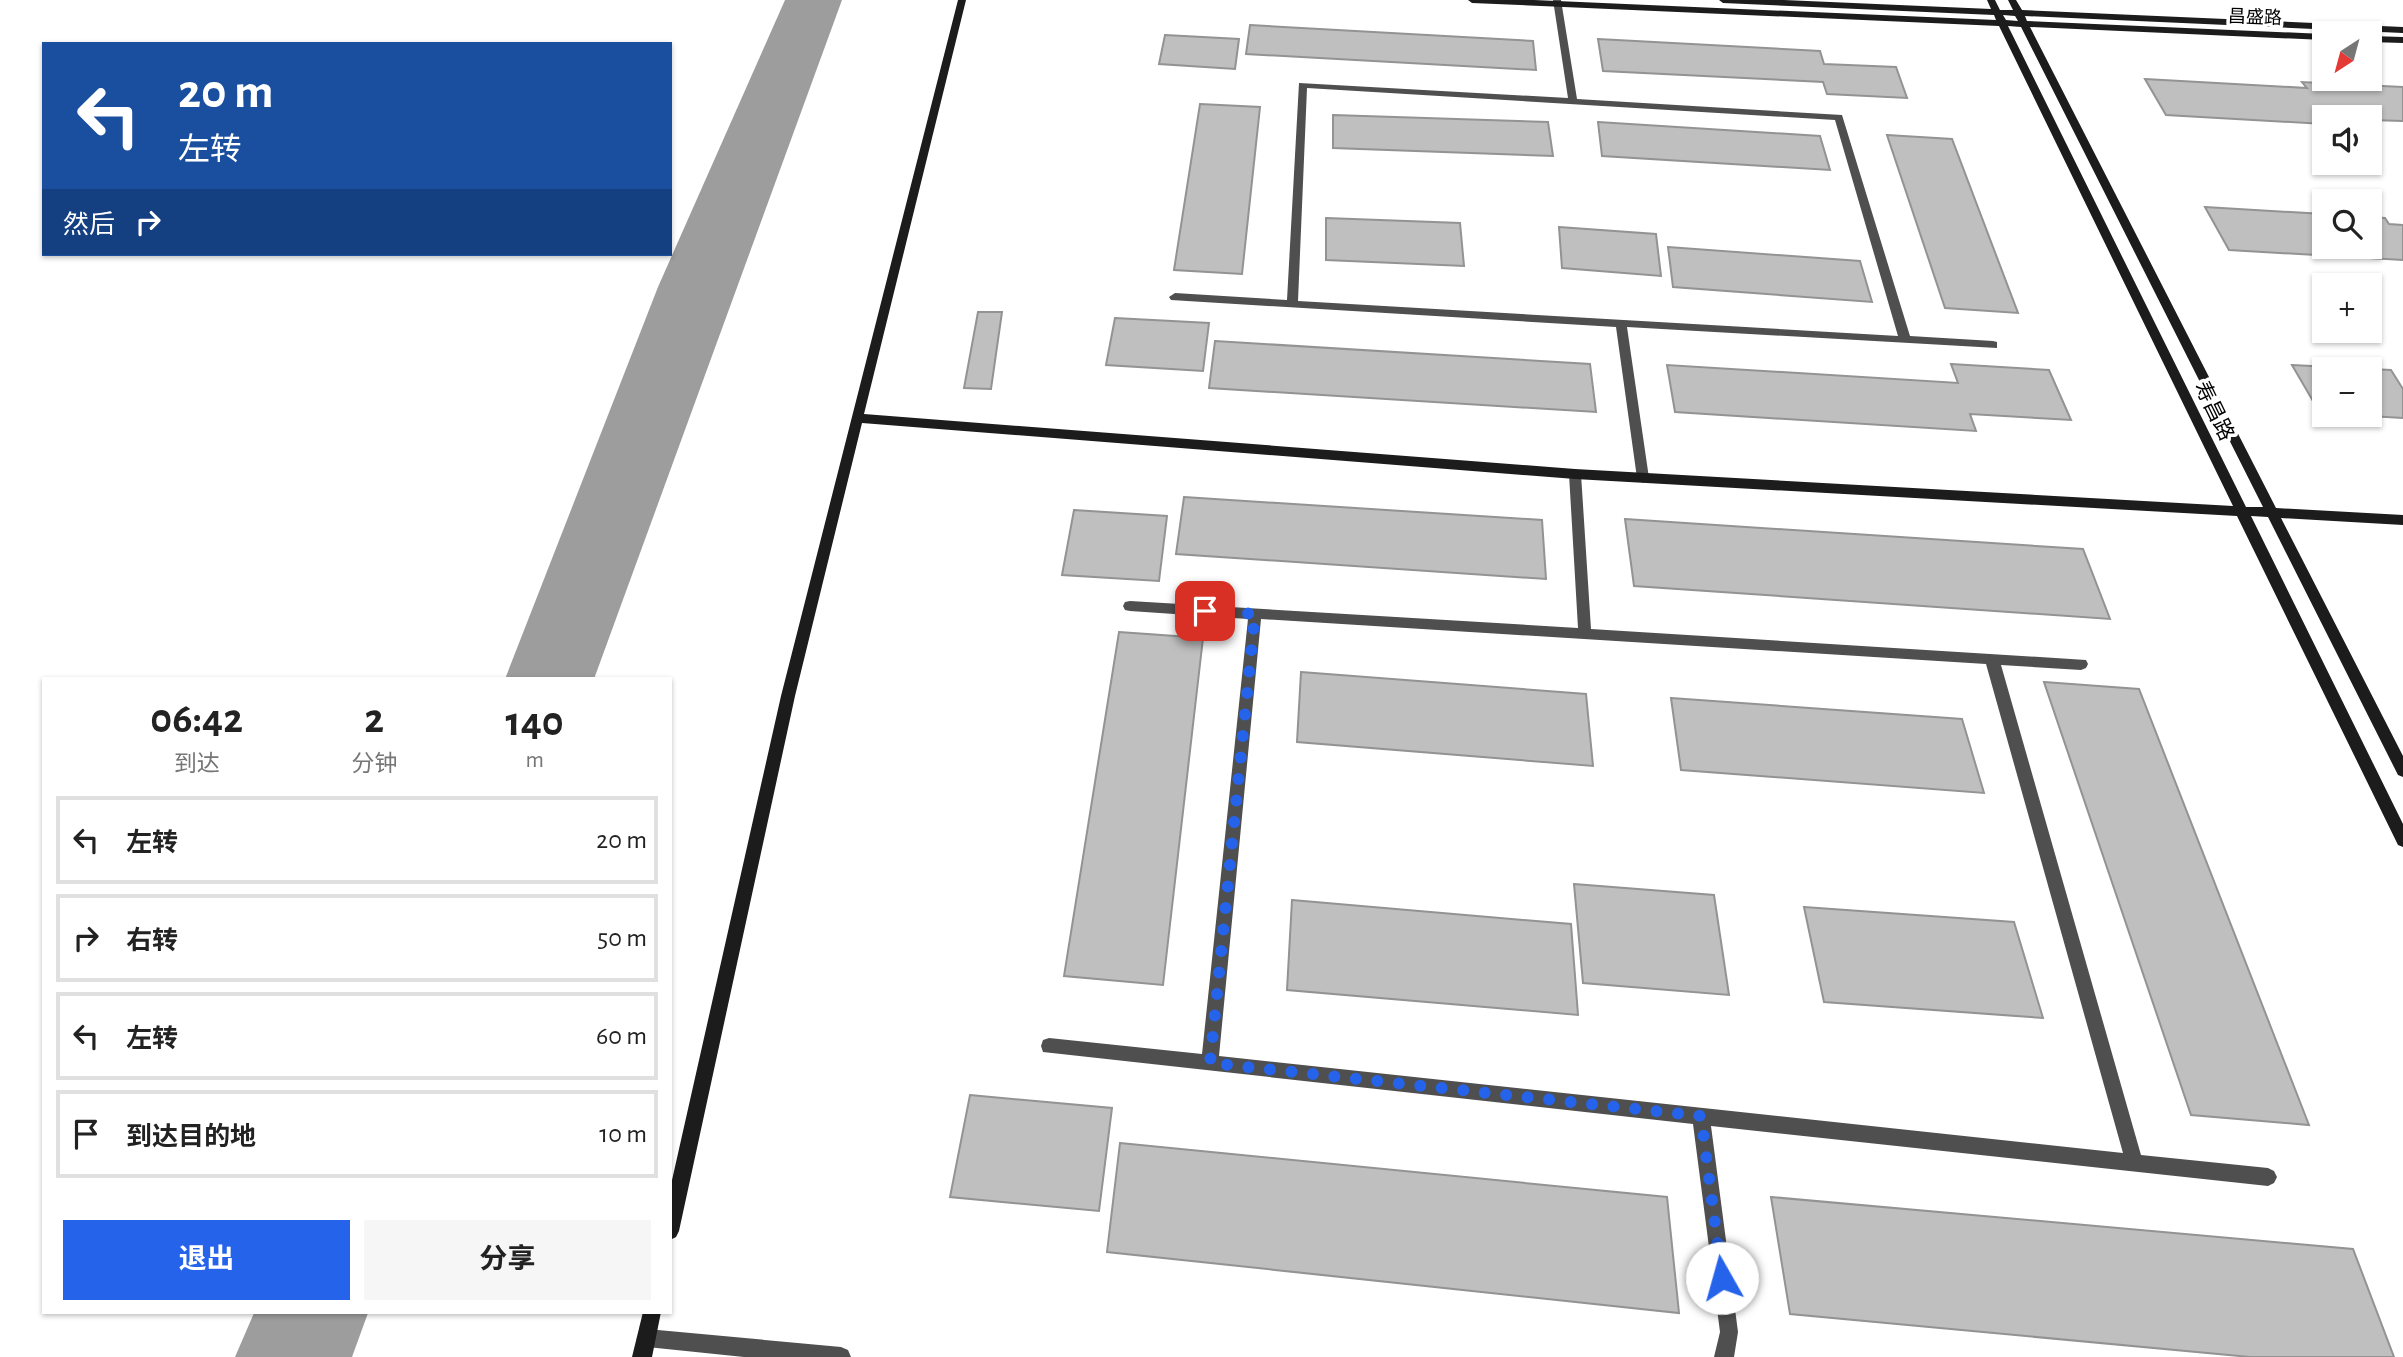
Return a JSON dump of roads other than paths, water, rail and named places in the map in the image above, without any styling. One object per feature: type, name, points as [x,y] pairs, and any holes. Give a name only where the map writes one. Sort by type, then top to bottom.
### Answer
[{"type":"street","points":[[672,1222],[788,696],[962,0]]},
{"type":"street","name":"昌盛路","points":[[1472,0],[1996,11],[2025,24],[2312,36]]},
{"type":"street","name":"昌盛路","points":[[1723,0],[2403,30]]},
{"type":"street","name":"寿昌路","points":[[2012,0],[2403,771]]},
{"type":"street","points":[[1557,2],[1573,102]]},
{"type":"street","name":"寿昌路","points":[[1996,11],[2403,840]]},
{"type":"street","points":[[2382,39],[2403,40]]},
{"type":"street","points":[[1292,304],[1301,85],[1839,117],[1905,340]]},
{"type":"street","points":[[1175,297],[1993,345]]},
{"type":"street","points":[[1621,324],[1643,478]]},
{"type":"street","points":[[857,418],[1575,474],[2403,520]]},
{"type":"street","points":[[1575,474],[1585,634]]},
{"type":"street","points":[[1130,606],[2081,664]]},
{"type":"street","points":[[1210,1063],[1255,614]]},
{"type":"street","points":[[1992,659],[2134,1162]]},
{"type":"street","points":[[1049,1046],[2268,1177]]},
{"type":"street","points":[[1701,1116],[1729,1332],[1724,1357]]},
{"type":"street","points":[[642,1357],[652,1314]]},
{"type":"street","points":[[647,1338],[841,1357]]}]
